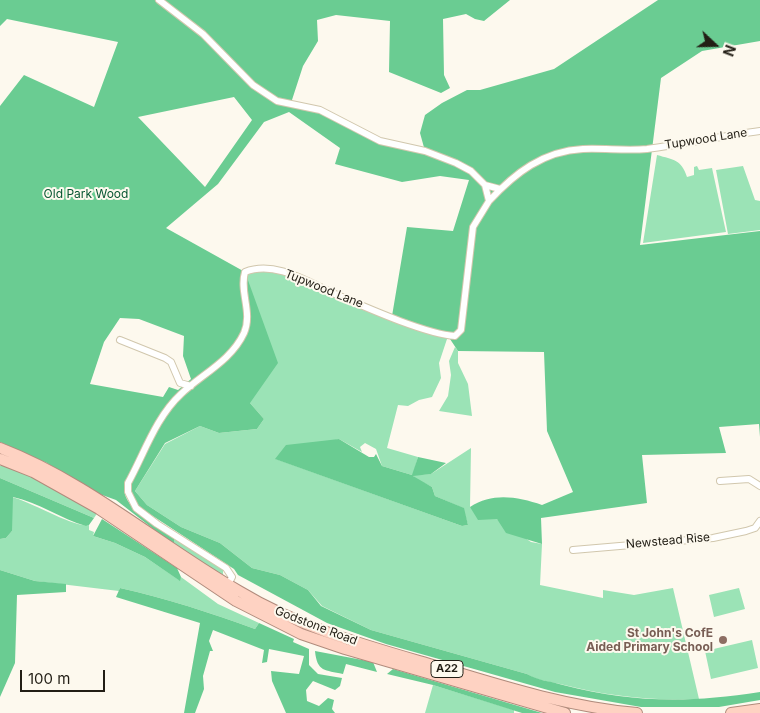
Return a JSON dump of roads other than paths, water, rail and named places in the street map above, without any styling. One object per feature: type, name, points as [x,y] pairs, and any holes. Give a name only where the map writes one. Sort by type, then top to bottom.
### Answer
[{"type":"highway","name":"Godstone Road","points":[[0,448],[77,484],[228,585],[287,617],[354,642],[523,692],[578,705],[637,713]]},
{"type":"highway","name":"Godstone Road","points":[[3,461],[33,472],[99,509],[236,601],[301,634],[371,657],[565,713]]},
{"type":"highway","points":[[731,713],[760,709]]},
{"type":"street","points":[[160,0],[203,34],[252,85],[277,101],[320,110],[380,141],[425,151],[456,163],[471,171],[485,185],[489,200]]},
{"type":"street","name":"Tupwood Lane","points":[[228,585],[232,577],[226,568],[157,524],[136,508],[128,492],[128,483],[157,426],[180,394],[222,361],[243,334],[247,307],[243,280],[245,272],[256,268],[295,276],[411,324],[448,336],[459,334],[462,327],[473,227],[489,200],[514,175],[531,164],[555,153],[581,149],[645,149],[760,131]]},
{"type":"street","points":[[485,185],[500,189]]},
{"type":"street","points":[[120,340],[165,358],[171,362],[180,383],[191,386]]},
{"type":"street","points":[[720,481],[749,479],[760,486]]},
{"type":"street","name":"Newstead Rise","points":[[572,550],[713,538],[746,532],[754,528],[760,521]]},
{"type":"place","name":"St John's CofE Aided Primary School","points":[[723,640]]},
{"type":"park label","name":"Old Park Wood","points":[[86,194]]}]
